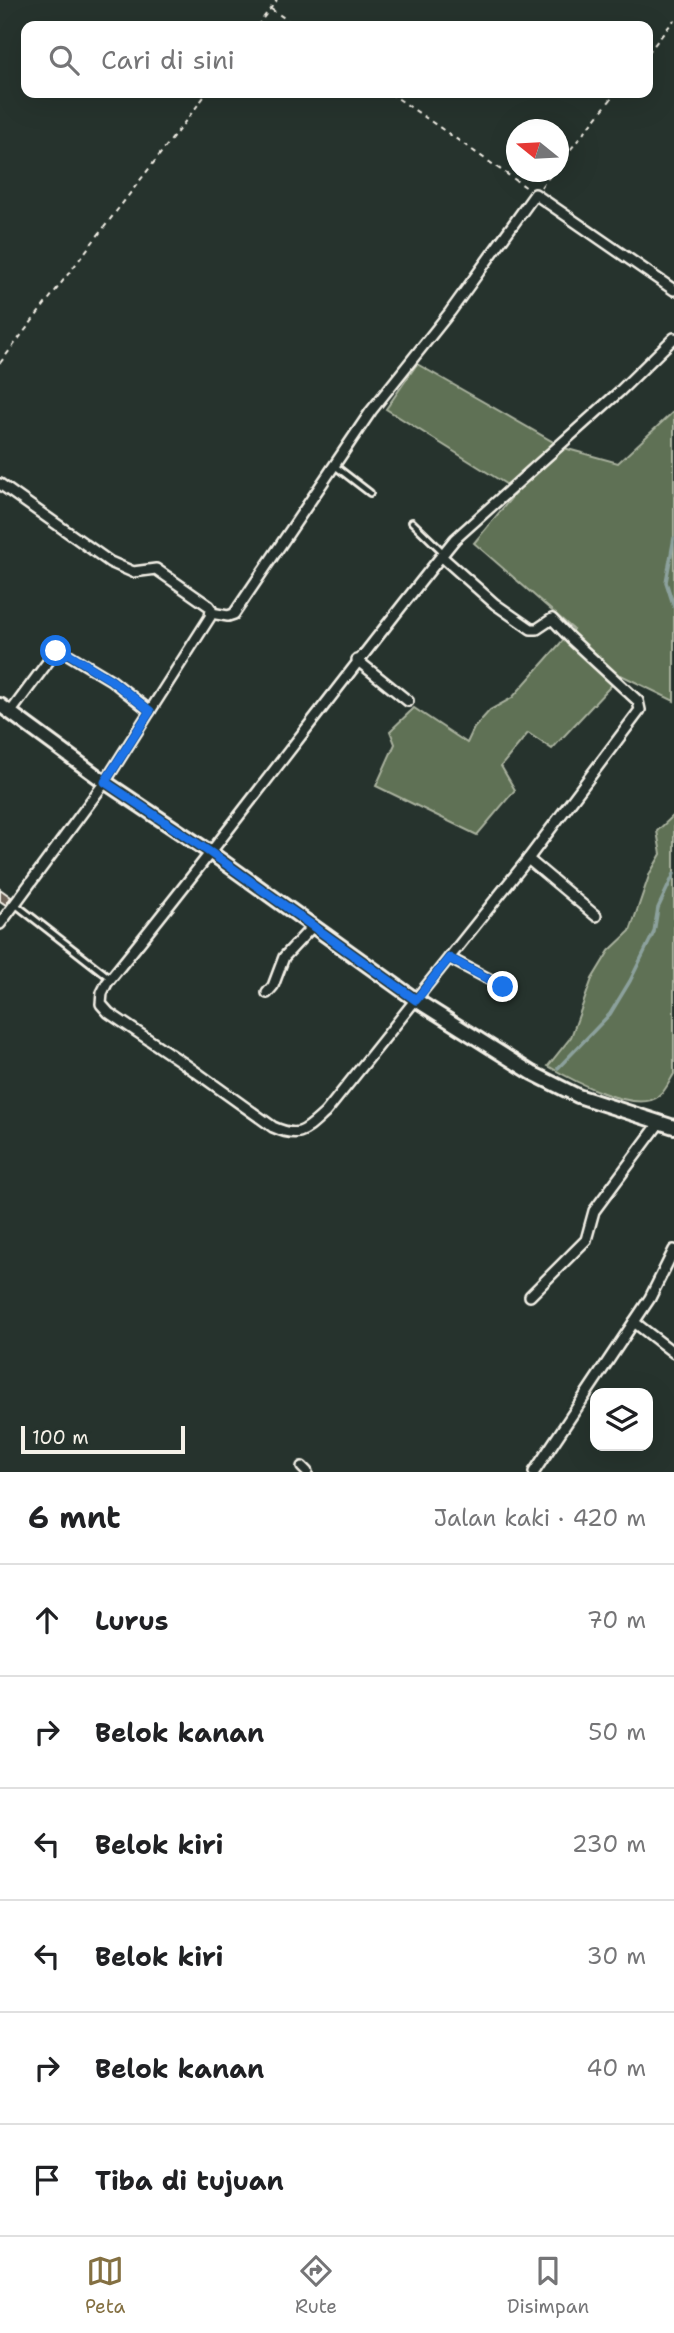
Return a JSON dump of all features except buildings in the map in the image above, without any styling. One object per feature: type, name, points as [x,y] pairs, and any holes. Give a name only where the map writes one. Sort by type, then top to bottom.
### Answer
[{"type":"main road","points":[[5,709],[416,1000],[532,1073],[578,1096],[674,1127]]},
{"type":"street","points":[[211,613],[230,616],[234,614],[371,411],[450,312],[535,194],[674,290]]},
{"type":"street","points":[[443,554],[495,604],[531,629],[537,629],[552,619],[556,621],[570,639],[640,706],[636,717],[528,859],[325,1113],[305,1131],[296,1134],[285,1132],[273,1127],[109,1013],[101,1004],[101,999],[111,979],[211,853],[357,660],[443,554],[474,520],[618,392],[674,338]]},
{"type":"street","points":[[0,484],[110,562],[133,572],[154,569],[160,571],[206,604],[211,613]]},
{"type":"street","points":[[0,924],[105,782],[211,613]]},
{"type":"street","points":[[5,709],[56,651],[61,650],[111,680],[150,711]]},
{"type":"street","points":[[357,660],[408,701]]},
{"type":"street","points":[[528,859],[596,916]]},
{"type":"street","points":[[267,993],[273,986],[284,957],[312,927]]},
{"type":"street","points":[[449,958],[503,987]]},
{"type":"street","points":[[530,1296],[586,1240],[594,1211],[660,1122]]},
{"type":"street","points":[[534,1472],[650,1298],[674,1250]]},
{"type":"street","points":[[634,1322],[674,1353]]},
{"type":"lane","points":[[334,465],[370,494]]},
{"type":"lane","points":[[412,522],[443,554]]},
{"type":"lane","points":[[14,904],[111,979]]},
{"type":"path","points":[[261,21],[277,0]]},
{"type":"path","points":[[271,9],[289,21]]},
{"type":"path","points":[[653,47],[674,20]]},
{"type":"path","points":[[0,363],[203,98]]},
{"type":"path","points":[[397,98],[535,194],[545,182]]},
{"type":"path","points":[[569,151],[612,98]]},
{"type":"green space","points":[[417,364],[564,448],[618,463],[674,411],[674,701],[621,675],[552,749],[528,733],[501,766],[515,790],[477,835],[376,786],[395,744],[390,731],[414,708],[467,743],[474,728],[490,710],[512,698],[573,629],[474,543],[517,491],[386,409]]},
{"type":"green space","points":[[674,815],[674,1074],[659,1096],[649,1101],[635,1101],[603,1093],[548,1066],[571,1037],[592,979],[609,951],[630,931],[650,873],[661,854],[657,831]]},
{"type":"waterway","points":[[674,538],[666,582],[674,607]]},
{"type":"waterway","points":[[558,1068],[610,1014],[630,981],[654,932],[658,908],[674,874]]},
{"type":"route","points":[[56,651],[64,651],[111,680],[150,711],[105,782],[211,853],[416,1000],[449,958],[503,987]]}]
